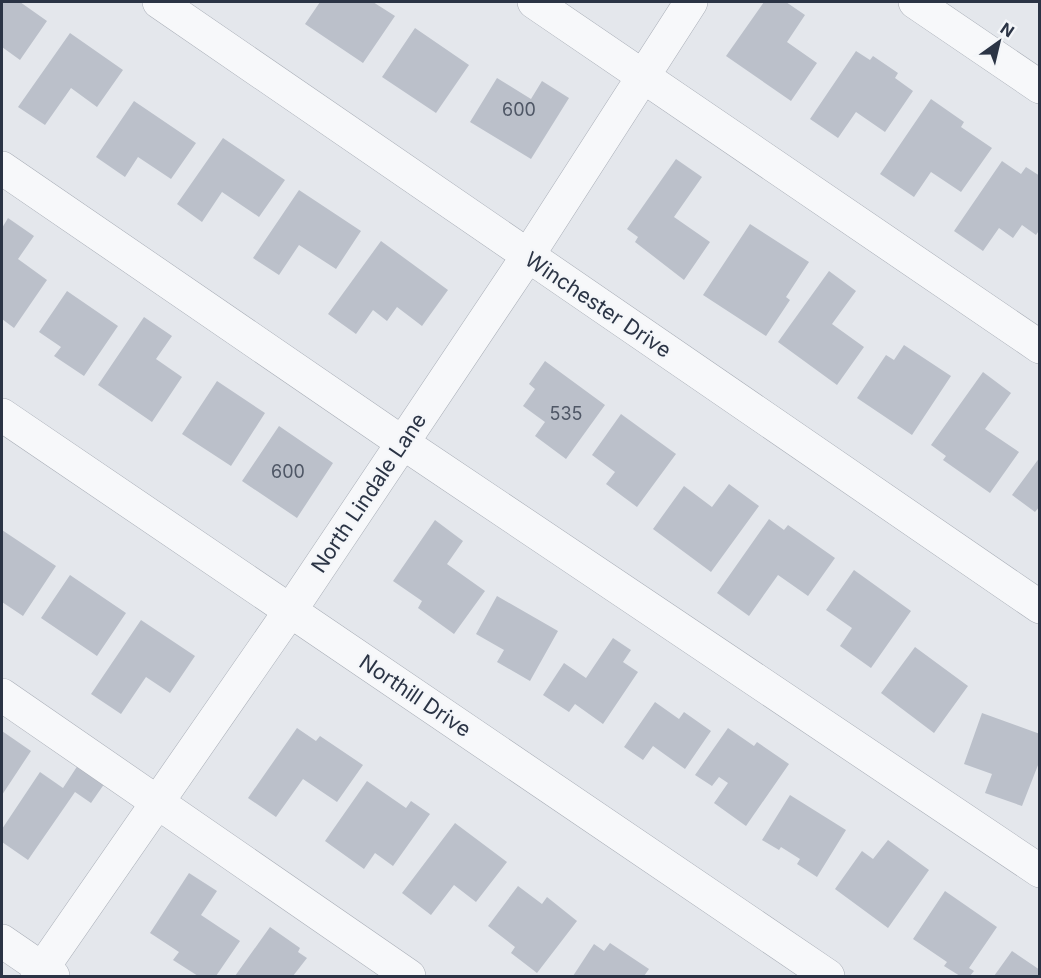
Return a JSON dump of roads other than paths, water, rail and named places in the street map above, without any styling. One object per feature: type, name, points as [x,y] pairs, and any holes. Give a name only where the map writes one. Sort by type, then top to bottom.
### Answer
[{"type":"street","name":"Winchester Drive","points":[[159,2],[527,257],[1040,607]]},
{"type":"street","points":[[534,2],[1040,347]]},
{"type":"street","name":"North Lindale Lane","points":[[44,974],[157,803],[290,611],[527,257],[691,2]]},
{"type":"street","points":[[915,2],[1040,87]]},
{"type":"street","points":[[2,168],[403,443],[1040,871]]},
{"type":"street","name":"Northill Drive","points":[[2,415],[828,976]]},
{"type":"street","points":[[2,695],[409,976]]},
{"type":"street","points":[[2,941],[44,974]]}]
